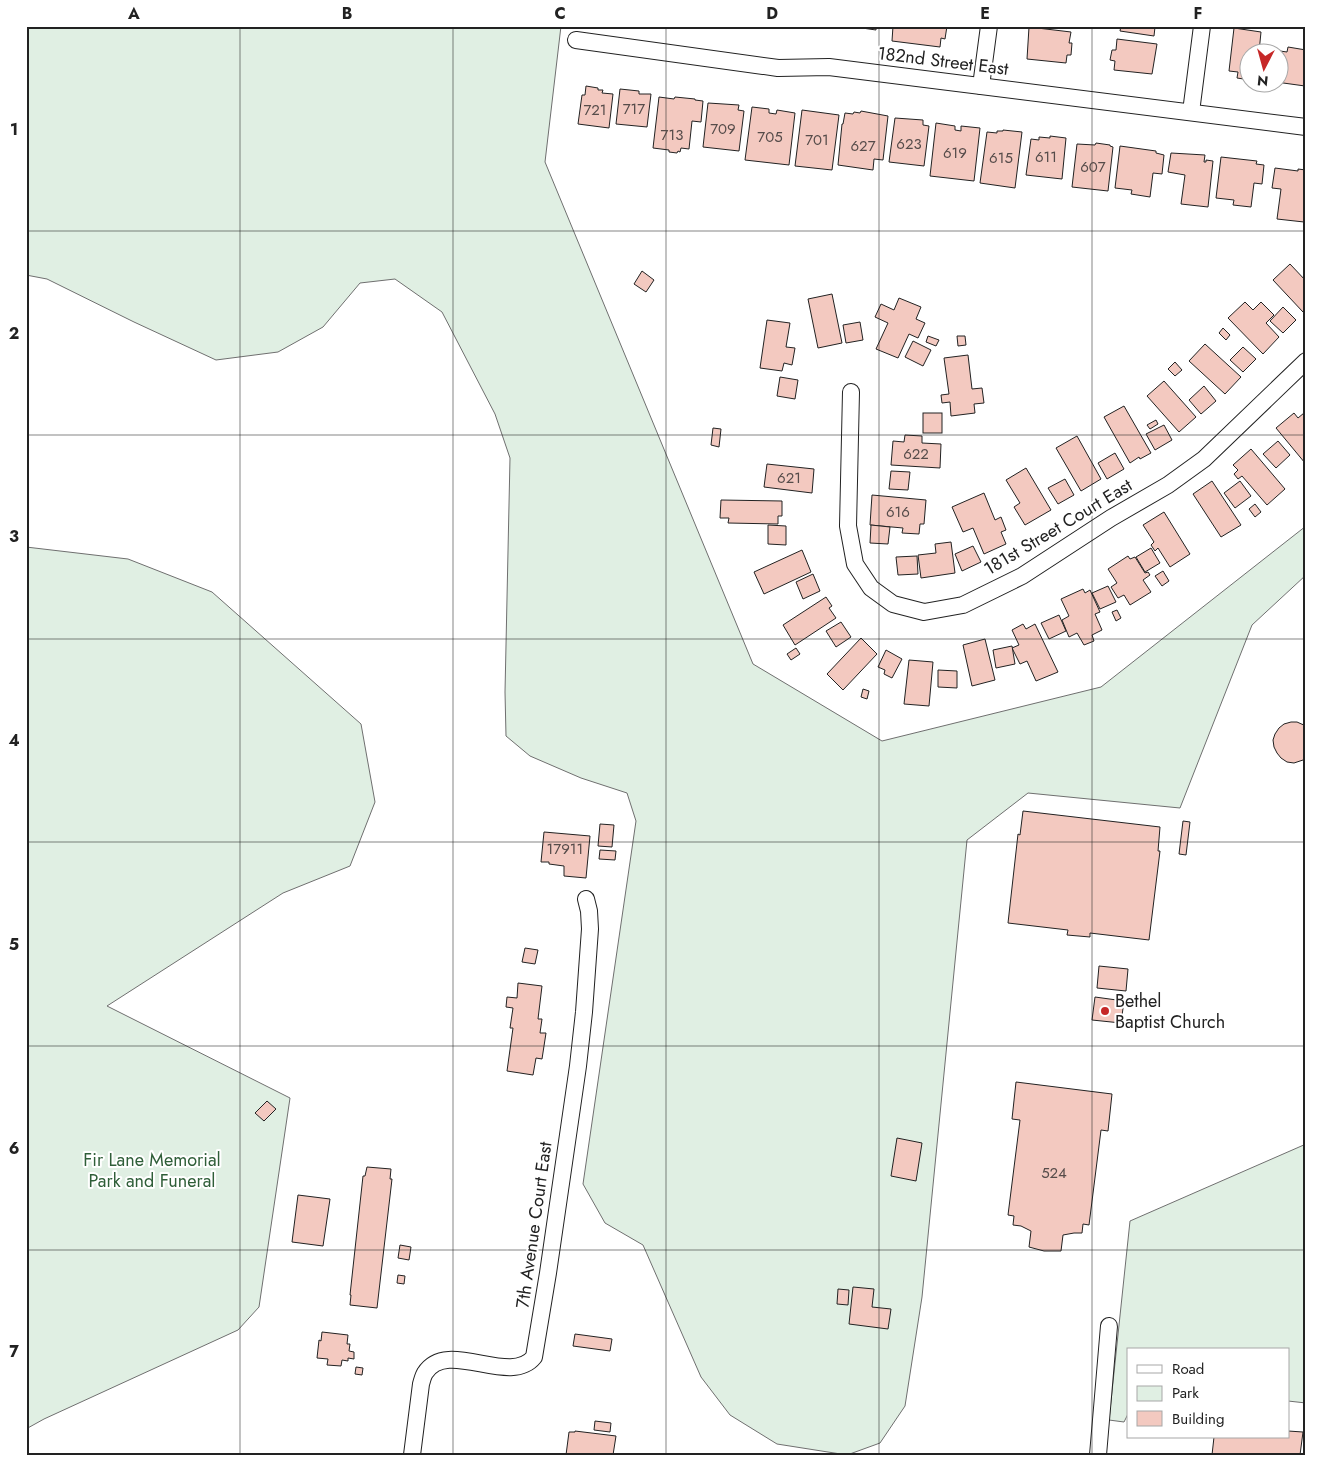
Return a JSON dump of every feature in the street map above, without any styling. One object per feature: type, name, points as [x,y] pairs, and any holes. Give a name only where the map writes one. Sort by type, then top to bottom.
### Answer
[{"type":"street","points":[[982,86],[989,26]]},
{"type":"street","points":[[1191,112],[1202,26]]},
{"type":"street","name":"182nd Street East","points":[[576,40],[778,68],[829,67],[1306,127]]},
{"type":"street","name":"181st Street Court East","points":[[851,392],[848,526],[855,564],[871,588],[893,604],[924,612],[963,605],[1022,576],[1111,518],[1168,485],[1204,459],[1306,361]]},
{"type":"street","name":"7th Avenue Court East","points":[[412,1455],[421,1384],[425,1373],[430,1367],[444,1360],[452,1359],[490,1366],[512,1367],[530,1362],[534,1357],[578,1066],[590,929],[586,899]]},
{"type":"street","points":[[1098,1455],[1109,1326]]},
{"type":"green space","points":[[26,26],[561,26],[545,162],[753,664],[882,741],[1101,687],[1306,526],[1306,575],[1252,625],[1180,808],[1028,793],[967,840],[922,1297],[905,1406],[880,1443],[847,1455],[777,1444],[730,1415],[701,1377],[643,1245],[605,1223],[583,1184],[636,821],[627,793],[581,778],[530,756],[506,736],[505,692],[510,458],[495,414],[442,312],[395,279],[360,283],[323,327],[278,352],[216,360],[47,279],[26,275]]},
{"type":"green space","name":"Fir Lane Memorial Park and Funeral","points":[[26,547],[128,559],[212,592],[361,724],[375,802],[350,866],[283,893],[107,1006],[290,1098],[259,1307],[238,1330],[26,1429]]},
{"type":"green space","points":[[1306,1144],[1306,1403],[1290,1401],[1290,1348],[1127,1348],[1127,1416],[1124,1422],[1109,1420],[1130,1221]]},
{"type":"building","points":[[858,26],[876,26],[876,30],[862,28]]},
{"type":"building","points":[[893,26],[947,26],[945,39],[941,38],[940,47],[892,41]]},
{"type":"building","points":[[1121,26],[1157,26],[1155,27],[1154,36],[1120,31]]},
{"type":"building","points":[[1029,27],[1071,32],[1069,43],[1072,43],[1071,55],[1067,55],[1066,63],[1027,59]]},
{"type":"building","points":[[1234,28],[1261,32],[1260,42],[1240,42],[1240,78],[1237,78],[1238,72],[1229,71]]},
{"type":"building","points":[[1117,39],[1157,44],[1152,74],[1114,70],[1115,61],[1110,60],[1112,50],[1116,50]]},
{"type":"building","points":[[1290,47],[1306,50],[1305,86],[1290,84]]},
{"type":"building","points":[[586,86],[603,90],[602,93],[613,94],[609,128],[578,124],[582,95],[585,95]]},
{"type":"building","points":[[620,89],[639,91],[639,94],[651,94],[647,127],[616,124]]},
{"type":"building","points":[[659,97],[703,101],[701,122],[692,121],[689,149],[681,148],[680,152],[678,151],[677,153],[653,148]]},
{"type":"building","points":[[708,103],[739,105],[738,110],[744,111],[739,151],[703,147]]},
{"type":"building","points":[[752,107],[769,109],[769,113],[776,114],[777,110],[795,113],[789,165],[745,160]]},
{"type":"building","points":[[802,110],[839,115],[832,170],[795,166]]},
{"type":"building","points":[[861,111],[888,116],[883,160],[874,159],[873,170],[838,165],[842,124],[845,113],[853,114],[854,112],[860,113]]},
{"type":"building","points":[[895,118],[923,120],[923,125],[929,126],[924,166],[889,162]]},
{"type":"building","points":[[936,123],[955,126],[955,130],[961,131],[961,126],[980,128],[974,181],[930,176]]},
{"type":"building","points":[[997,131],[1022,132],[1015,188],[980,183],[987,132],[997,133]]},
{"type":"building","points":[[1050,136],[1066,138],[1062,179],[1026,175],[1031,139],[1039,140],[1039,137],[1050,138]]},
{"type":"building","points":[[1096,143],[1113,147],[1108,191],[1072,187],[1077,144],[1095,145]]},
{"type":"building","points":[[1120,146],[1156,151],[1156,153],[1164,155],[1162,174],[1153,173],[1150,197],[1131,194],[1132,190],[1115,188]]},
{"type":"building","points":[[1171,153],[1205,155],[1204,162],[1206,160],[1213,161],[1208,207],[1181,204],[1185,175],[1168,172]]},
{"type":"building","points":[[1221,157],[1257,161],[1256,164],[1264,165],[1262,184],[1254,183],[1251,207],[1233,205],[1234,200],[1216,198]]},
{"type":"building","points":[[1275,168],[1298,171],[1298,169],[1306,170],[1306,210],[1304,222],[1277,219],[1281,189],[1272,188]]},
{"type":"building","points":[[1290,264],[1306,281],[1306,309],[1303,312],[1273,280]]},
{"type":"building","points":[[642,271],[654,280],[646,292],[634,284]]},
{"type":"building","points":[[832,294],[842,343],[818,348],[808,299]]},
{"type":"building","points":[[899,298],[921,307],[916,319],[925,323],[918,338],[909,334],[898,358],[876,349],[888,323],[875,317],[881,304],[894,310]]},
{"type":"building","points":[[1245,302],[1253,310],[1261,302],[1274,315],[1266,323],[1279,337],[1263,354],[1228,318]]},
{"type":"building","points":[[1283,307],[1296,320],[1283,333],[1270,321]]},
{"type":"building","points":[[767,320],[790,323],[786,347],[795,348],[792,365],[784,363],[782,371],[760,368]]},
{"type":"building","points":[[860,322],[863,340],[846,343],[843,325]]},
{"type":"building","points":[[1223,328],[1230,335],[1226,340],[1219,333]]},
{"type":"building","points":[[928,336],[939,340],[936,346],[926,342]]},
{"type":"building","points":[[957,336],[965,336],[966,345],[958,346]]},
{"type":"building","points":[[913,341],[931,350],[923,366],[905,357]]},
{"type":"building","points":[[1205,344],[1241,377],[1225,394],[1189,361]]},
{"type":"building","points":[[1243,347],[1256,359],[1243,372],[1230,360]]},
{"type":"building","points":[[968,355],[972,389],[982,388],[984,403],[974,404],[975,413],[951,416],[950,402],[942,403],[941,395],[949,394],[944,358]]},
{"type":"building","points":[[1175,362],[1182,370],[1175,376],[1168,369]]},
{"type":"building","points":[[780,377],[798,380],[795,399],[777,396]]},
{"type":"building","points":[[1164,381],[1196,417],[1179,432],[1147,396]]},
{"type":"building","points":[[1204,386],[1216,401],[1201,414],[1189,400]]},
{"type":"building","points":[[1124,406],[1151,453],[1140,459],[1139,457],[1130,463],[1104,417]]},
{"type":"building","points":[[923,413],[942,413],[942,433],[923,433]]},
{"type":"building","points":[[1294,413],[1298,418],[1304,413],[1306,415],[1305,463],[1276,428]]},
{"type":"building","points":[[1156,420],[1158,424],[1150,429],[1147,425]]},
{"type":"building","points":[[1164,425],[1172,440],[1155,450],[1146,434]]},
{"type":"building","points":[[713,428],[721,429],[719,447],[711,445]]},
{"type":"building","points":[[905,435],[922,436],[922,443],[941,444],[940,468],[891,465],[893,441],[904,442]]},
{"type":"building","points":[[1077,436],[1101,479],[1081,491],[1056,448]]},
{"type":"building","points":[[1278,441],[1290,455],[1276,468],[1263,454]]},
{"type":"building","points":[[1251,449],[1285,489],[1267,505],[1242,476],[1238,479],[1234,474],[1238,470],[1233,465]]},
{"type":"building","points":[[1115,453],[1124,469],[1107,479],[1098,463]]},
{"type":"building","points":[[767,464],[814,469],[812,493],[764,487]]},
{"type":"building","points":[[1026,468],[1051,510],[1025,525],[1014,507],[1020,503],[1006,480]]},
{"type":"building","points":[[891,471],[910,472],[908,490],[889,489]]},
{"type":"building","points":[[1065,479],[1074,495],[1058,504],[1048,488]]},
{"type":"building","points":[[1212,481],[1241,525],[1221,537],[1193,494]]},
{"type":"building","points":[[1240,481],[1251,496],[1235,508],[1224,493]]},
{"type":"building","points":[[984,493],[995,520],[1001,517],[1006,530],[1001,532],[1006,544],[984,554],[973,528],[963,532],[952,507]]},
{"type":"building","points":[[872,495],[926,500],[924,524],[920,524],[919,534],[902,533],[903,528],[870,525]]},
{"type":"building","points":[[721,500],[782,501],[782,516],[778,516],[778,524],[728,523],[729,518],[720,518]]},
{"type":"building","points":[[1255,504],[1261,512],[1255,517],[1249,509]]},
{"type":"building","points":[[1164,512],[1190,554],[1170,567],[1158,548],[1155,551],[1151,545],[1154,542],[1143,525]]},
{"type":"building","points":[[768,525],[786,526],[786,545],[768,544]]},
{"type":"building","points":[[871,525],[890,527],[888,544],[870,543]]},
{"type":"building","points":[[951,542],[955,573],[921,578],[918,555],[936,553],[935,544]]},
{"type":"building","points":[[973,546],[981,562],[962,571],[955,554]]},
{"type":"building","points":[[1151,548],[1160,563],[1145,572],[1136,557]]},
{"type":"building","points":[[802,550],[811,572],[764,594],[754,572]]},
{"type":"building","points":[[917,556],[918,574],[898,575],[896,557]]},
{"type":"building","points":[[1128,556],[1130,559],[1135,557],[1145,573],[1148,572],[1150,575],[1143,580],[1151,592],[1130,605],[1124,595],[1118,598],[1111,587],[1117,583],[1108,569]]},
{"type":"building","points":[[1163,571],[1169,581],[1162,586],[1155,576]]},
{"type":"building","points":[[813,574],[820,591],[803,599],[796,582]]},
{"type":"building","points":[[1108,586],[1116,602],[1100,609],[1092,593]]},
{"type":"building","points":[[1083,589],[1085,593],[1090,590],[1100,612],[1095,614],[1102,630],[1092,635],[1094,641],[1084,645],[1077,633],[1069,637],[1062,620],[1069,616],[1061,599]]},
{"type":"building","points":[[826,597],[832,606],[829,608],[836,618],[795,645],[783,625]]},
{"type":"building","points":[[1117,610],[1121,618],[1116,621],[1112,612]]},
{"type":"building","points":[[1059,615],[1066,631],[1049,639],[1041,623]]},
{"type":"building","points":[[841,622],[851,637],[836,647],[826,631]]},
{"type":"building","points":[[1023,624],[1026,629],[1035,624],[1058,672],[1036,681],[1027,661],[1020,664],[1012,648],[1019,645],[1012,630]]},
{"type":"building","points":[[861,638],[877,654],[843,690],[827,674]]},
{"type":"building","points":[[985,639],[995,680],[972,686],[963,645]]},
{"type":"building","points":[[1012,646],[1015,664],[996,668],[993,650]]},
{"type":"building","points":[[796,648],[800,654],[791,660],[787,654]]},
{"type":"building","points":[[886,650],[902,659],[892,678],[884,674],[885,670],[878,667]]},
{"type":"building","points":[[909,660],[933,662],[929,706],[904,704]]},
{"type":"building","points":[[938,670],[957,671],[957,688],[938,687]]},
{"type":"building","points":[[863,689],[869,691],[867,699],[861,697]]},
{"type":"building","points":[[1291,722],[1297,722],[1306,726],[1306,759],[1294,763],[1287,762],[1281,758],[1274,747],[1273,740],[1279,728]]},
{"type":"building","points":[[1023,811],[1160,827],[1158,851],[1160,851],[1149,940],[1090,933],[1090,937],[1067,935],[1068,930],[1008,923],[1018,834],[1020,835]]},
{"type":"building","points":[[1183,821],[1190,822],[1186,855],[1179,854]]},
{"type":"building","points":[[600,824],[614,825],[612,847],[598,846]]},
{"type":"building","points":[[544,832],[590,836],[586,878],[564,876],[564,866],[541,862]]},
{"type":"building","points":[[600,850],[616,851],[615,860],[599,859]]},
{"type":"building","points":[[525,948],[538,950],[535,964],[522,962]]},
{"type":"building","points":[[1099,966],[1128,969],[1126,991],[1097,988]]},
{"type":"building","points":[[518,983],[542,986],[538,1019],[542,1019],[540,1033],[546,1033],[542,1059],[536,1058],[533,1075],[507,1071],[513,1028],[510,1028],[513,1008],[506,1007],[507,997],[517,998]]},
{"type":"building","points":[[1095,997],[1124,1001],[1121,1023],[1092,1020]]},
{"type":"building","points":[[1016,1082],[1112,1094],[1108,1131],[1101,1130],[1089,1225],[1083,1224],[1082,1233],[1063,1235],[1061,1251],[1044,1251],[1029,1247],[1031,1231],[1021,1226],[1013,1225],[1014,1216],[1008,1215],[1020,1120],[1012,1119]]},
{"type":"building","points":[[267,1101],[276,1109],[264,1121],[255,1113]]},
{"type":"building","points":[[897,1138],[922,1143],[916,1181],[891,1176]]},
{"type":"building","points":[[367,1167],[391,1169],[390,1179],[392,1179],[377,1308],[350,1305],[363,1176],[365,1176]]},
{"type":"building","points":[[298,1195],[330,1199],[323,1246],[292,1242]]},
{"type":"building","points":[[400,1245],[411,1247],[409,1260],[398,1258]]},
{"type":"building","points":[[398,1275],[405,1276],[404,1284],[397,1283]]},
{"type":"building","points":[[853,1287],[874,1289],[872,1307],[891,1309],[888,1329],[849,1324]]},
{"type":"building","points":[[838,1289],[849,1290],[848,1305],[837,1304]]},
{"type":"building","points":[[322,1332],[348,1335],[347,1344],[350,1344],[349,1351],[354,1352],[354,1359],[342,1360],[341,1366],[327,1365],[328,1359],[317,1358]]},
{"type":"building","points":[[575,1334],[612,1339],[610,1351],[573,1346]]},
{"type":"building","points":[[356,1367],[363,1368],[362,1375],[355,1374]]},
{"type":"building","points":[[595,1421],[611,1423],[610,1432],[594,1430]]},
{"type":"building","points":[[575,1431],[616,1436],[613,1455],[566,1455],[569,1432]]},
{"type":"building","points":[[1290,1431],[1303,1432],[1300,1455],[1212,1455],[1214,1438],[1290,1438]]},
{"type":"place","name":"Bethel Baptist Church","points":[[1105,1011]]}]
